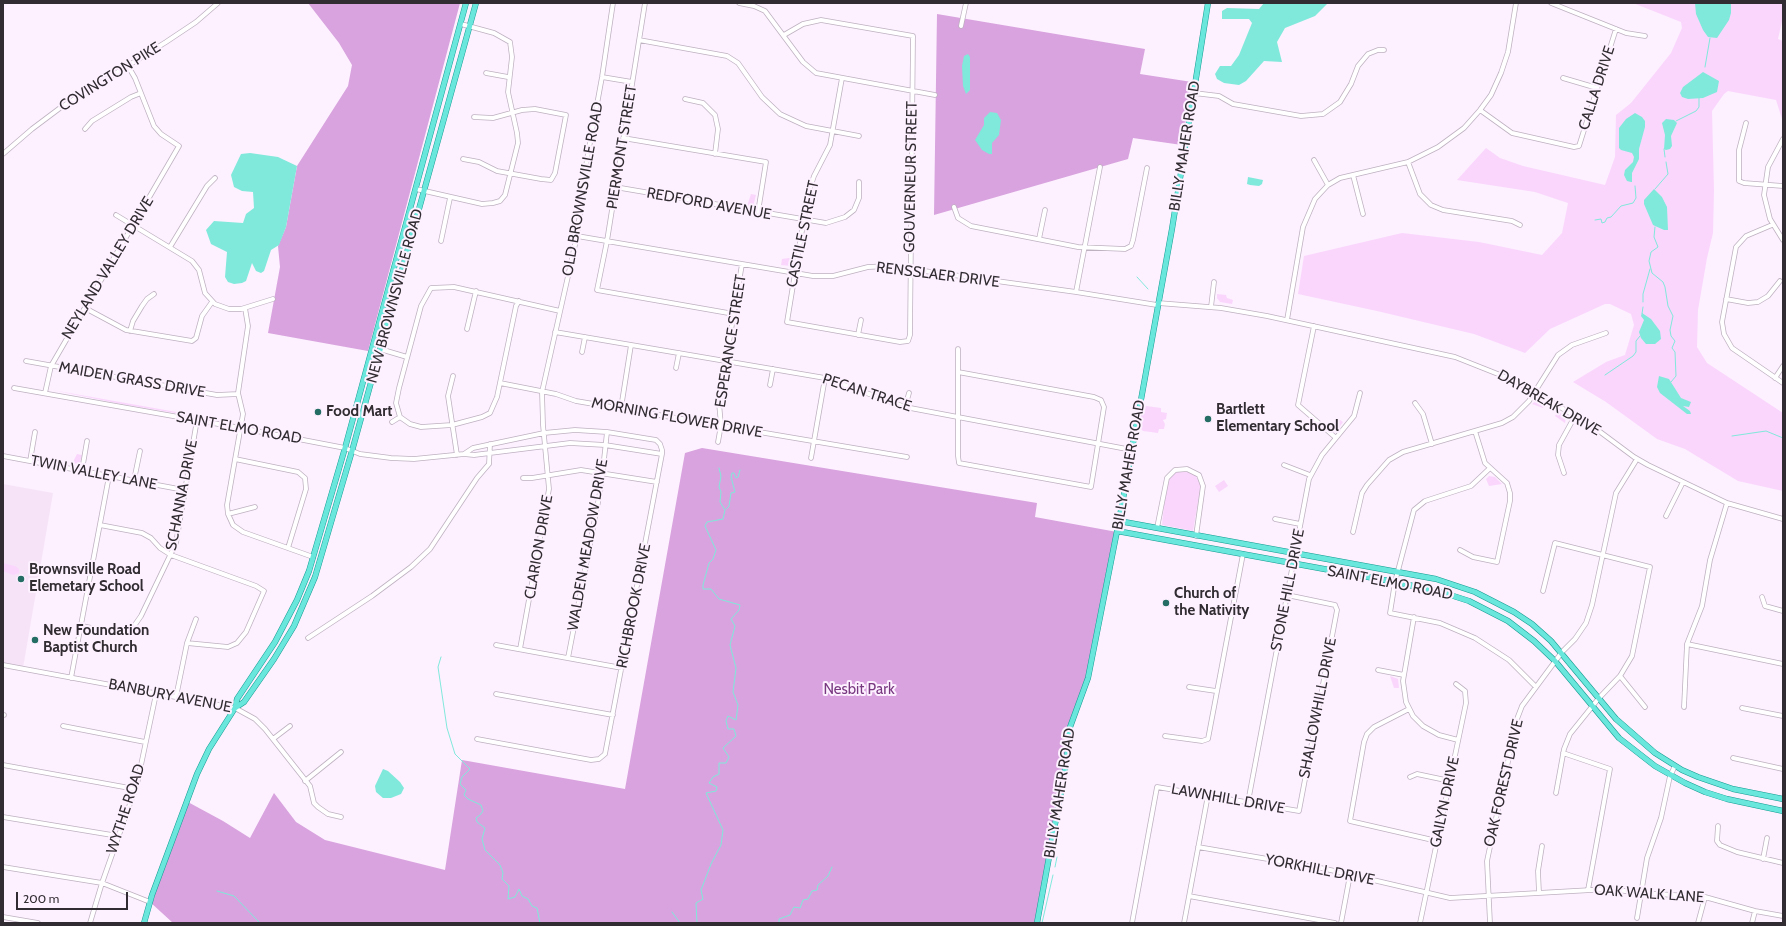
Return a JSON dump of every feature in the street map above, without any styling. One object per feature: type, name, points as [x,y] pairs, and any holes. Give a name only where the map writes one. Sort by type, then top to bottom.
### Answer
[{"type":"main road","name":"NEW BROWNSVILLE ROAD","points":[[235,708],[237,699],[275,642],[288,618],[304,583],[313,557],[345,448],[466,3]]},
{"type":"main road","name":"NEW BROWNSVILLE ROAD","points":[[235,708],[244,702],[274,659],[294,626],[304,606],[317,572],[476,3]]},
{"type":"main road","name":"BILLY MAHER ROAD","points":[[1037,923],[1067,759],[1069,730],[1088,678],[1100,607],[1119,521],[1157,304],[1172,230],[1208,3]]},
{"type":"main road","name":"SAINT ELMO ROAD","points":[[1119,521],[1436,579],[1465,588],[1494,600],[1532,624],[1562,652],[1624,727],[1655,753],[1693,776],[1720,785],[1783,799]]},
{"type":"main road","points":[[1159,529],[1160,538]]},
{"type":"main road","name":"SAINT ELMO ROAD","points":[[1117,531],[1395,582],[1461,598],[1508,621],[1534,641],[1555,661],[1618,738],[1648,762],[1670,776],[1715,795],[1783,810]]},
{"type":"main road","points":[[1187,543],[1188,534]]},
{"type":"main road","points":[[1508,621],[1514,612]]},
{"type":"main road","points":[[144,923],[150,902],[197,774],[209,748],[235,708]]},
{"type":"street","name":"COVINGTON PIKE","points":[[3,154],[32,129],[60,108],[196,22],[218,3]]},
{"type":"street","name":"OLD BROWNSVILLE ROAD","points":[[545,445],[542,392],[577,236],[587,159],[602,77],[613,3]]},
{"type":"street","name":"PIERMONT STREET","points":[[645,3],[607,241],[597,290],[734,314]]},
{"type":"street","points":[[740,3],[754,6],[765,11],[808,67],[819,74],[934,95]]},
{"type":"street","points":[[961,26],[966,3]]},
{"type":"street","points":[[1287,320],[1305,219],[1315,199],[1328,185],[1340,178],[1408,162],[1429,152],[1453,136],[1480,110],[1491,95],[1501,74],[1508,52],[1516,3]]},
{"type":"street","points":[[1550,3],[1632,35],[1644,36]]},
{"type":"street","name":"GOUVERNEUR STREET","points":[[784,35],[803,24],[823,20],[913,36],[910,335],[908,342],[858,335]]},
{"type":"street","points":[[416,189],[450,198],[482,204],[500,201],[505,195],[511,174],[518,143],[508,92],[508,77],[512,57],[510,42],[494,33],[461,24]]},
{"type":"street","name":"CALLA DRIVE","points":[[1480,110],[1512,133],[1574,147],[1579,146],[1616,29]]},
{"type":"street","points":[[639,40],[716,53],[730,57],[743,69],[764,100],[780,114],[799,124],[859,136]]},
{"type":"street","points":[[1194,93],[1219,96],[1233,104],[1301,116],[1323,114],[1340,102],[1351,84],[1358,66],[1368,54],[1378,50],[1384,50]]},
{"type":"street","points":[[85,129],[92,121],[131,97],[141,93],[134,75],[128,66]]},
{"type":"street","points":[[486,73],[508,77]]},
{"type":"street","points":[[602,77],[632,82]]},
{"type":"street","name":"CASTILE STREET","points":[[842,78],[828,151],[810,187],[803,220],[787,322],[858,335]]},
{"type":"street","points":[[1563,78],[1597,88]]},
{"type":"street","name":"NEYLAND VALLEY DRIVE","points":[[45,393],[51,366],[179,146],[155,128],[141,93]]},
{"type":"street","points":[[685,99],[703,103],[709,107],[716,117],[718,129],[715,154]]},
{"type":"street","points":[[463,158],[482,163],[495,171],[511,174],[551,180],[555,173],[566,115],[535,109],[489,119],[474,117]]},
{"type":"street","points":[[1746,123],[1739,150],[1739,180],[1744,183],[1783,186]]},
{"type":"street","points":[[623,138],[766,162],[758,212]]},
{"type":"street","points":[[1783,139],[1770,161],[1765,185],[1765,204],[1772,224],[1783,240]]},
{"type":"street","points":[[1314,160],[1328,185]]},
{"type":"street","points":[[1408,162],[1420,194],[1431,205],[1443,210],[1512,221],[1520,225]]},
{"type":"street","points":[[1076,292],[1100,167]]},
{"type":"street","points":[[954,208],[958,218],[971,226],[1085,248],[1131,249],[1147,168]]},
{"type":"street","points":[[1353,175],[1363,214]]},
{"type":"street","points":[[170,247],[206,186],[216,178]]},
{"type":"street","name":"REDFORD AVENUE","points":[[615,187],[803,220],[828,223],[847,216],[854,210],[858,202],[859,182]]},
{"type":"street","points":[[441,241],[450,198]]},
{"type":"street","points":[[1039,240],[1044,210]]},
{"type":"street","points":[[116,215],[170,247],[195,264],[200,272],[204,291],[212,302],[231,309],[245,308],[272,298]]},
{"type":"street","points":[[1772,224],[1746,236],[1737,245],[1734,253],[1722,322],[1723,332],[1728,343],[1739,353],[1783,383]]},
{"type":"street","name":"RENSSLAER DRIVE","points":[[577,236],[794,273],[830,276],[879,266],[1157,304]]},
{"type":"street","name":"ESPERANCE STREET","points":[[718,442],[721,425],[719,405],[742,264]]},
{"type":"street","points":[[1726,299],[1748,303],[1758,302],[1768,296],[1780,281]]},
{"type":"street","points":[[1211,307],[1214,282]]},
{"type":"street","points":[[519,302],[516,306],[500,383],[493,408],[490,413],[482,417],[452,425],[421,427],[410,424],[400,417],[396,403],[397,395],[421,306],[431,288],[447,286],[476,291],[560,311]]},
{"type":"street","points":[[467,329],[476,291]]},
{"type":"street","points":[[130,331],[133,321],[142,306],[147,299],[154,294]]},
{"type":"street","points":[[85,308],[119,327],[130,331],[189,341],[195,340],[200,318],[212,302]]},
{"type":"street","name":"DAYBREAK DRIVE","points":[[1157,304],[1211,307],[1287,320],[1455,357],[1512,380],[1534,391],[1599,431],[1638,459],[1683,482],[1727,503],[1783,519]]},
{"type":"street","points":[[245,308],[248,325],[238,394],[243,412],[227,505],[228,514],[233,525],[243,532],[313,557]]},
{"type":"street","points":[[858,335],[861,320]]},
{"type":"street","points":[[1314,326],[1298,405],[1336,438]]},
{"type":"street","name":"PECAN TRACE","points":[[555,332],[825,378],[905,408],[1132,450]]},
{"type":"street","points":[[1353,532],[1362,493],[1383,465],[1399,454],[1475,431],[1513,417],[1525,406],[1550,365],[1562,351],[1572,345],[1606,333]]},
{"type":"street","points":[[582,352],[585,337]]},
{"type":"street","points":[[621,408],[632,345]]},
{"type":"street","points":[[380,349],[407,357]]},
{"type":"street","points":[[958,349],[958,372],[958,418],[959,463],[1091,487],[1104,408],[1101,400],[1094,396],[958,372]]},
{"type":"street","points":[[676,368],[679,353]]},
{"type":"street","name":"MAIDEN GRASS DRIVE","points":[[26,361],[217,395],[238,394]]},
{"type":"street","points":[[1775,378],[1783,366]]},
{"type":"street","points":[[770,385],[773,369]]},
{"type":"street","points":[[453,376],[448,396],[457,455]]},
{"type":"street","points":[[811,458],[825,378]]},
{"type":"street","name":"MORNING FLOWER DRIVE","points":[[500,383],[576,400],[907,457]]},
{"type":"street","name":"SAINT ELMO ROAD","points":[[14,388],[241,428],[345,448],[352,451],[400,458],[428,458],[464,454],[474,455],[570,443],[606,445],[662,454],[661,446],[656,440],[607,432],[574,430],[544,432],[472,448],[464,454]]},
{"type":"street","points":[[905,408],[909,393]]},
{"type":"street","name":"STONE HILL DRIVE","points":[[1248,802],[1310,475],[1319,459],[1354,416],[1360,393]]},
{"type":"street","points":[[1415,403],[1424,417],[1432,444]]},
{"type":"street","points":[[1564,473],[1558,455],[1559,445],[1575,416]]},
{"type":"street","points":[[392,422],[400,417]]},
{"type":"street","name":"SCHANNA DRIVE","points":[[82,626],[111,632],[125,631],[134,626],[141,616],[171,555],[177,537],[197,420]]},
{"type":"street","points":[[1460,550],[1469,556],[1497,562],[1510,496],[1506,481],[1489,469],[1482,457],[1475,431]]},
{"type":"street","points":[[30,461],[35,432]]},
{"type":"street","name":"WALDEN MEADOW DRIVE","points":[[568,658],[602,474],[607,432]]},
{"type":"street","points":[[82,470],[88,441]]},
{"type":"street","points":[[308,638],[372,596],[411,567],[430,549],[477,478],[489,464],[491,453],[490,444]]},
{"type":"street","name":"CLARION DRIVE","points":[[520,649],[548,496],[549,476],[545,445]]},
{"type":"street","points":[[134,480],[140,451]]},
{"type":"street","name":"RICHBROOK DRIVE","points":[[477,739],[591,760],[597,760],[603,756],[607,750],[662,454]]},
{"type":"street","name":"TWIN VALLEY LANE","points":[[3,456],[184,490]]},
{"type":"street","points":[[235,459],[296,471],[306,478],[306,489],[288,548]]},
{"type":"street","name":"OAK FOREST DRIVE","points":[[1490,923],[1487,861],[1517,719],[1522,706],[1555,661],[1575,639],[1586,623],[1592,606],[1616,493],[1638,459]]},
{"type":"street","points":[[1284,465],[1310,475]]},
{"type":"street","points":[[1159,529],[1166,480],[1172,472],[1187,469],[1198,475],[1203,486],[1196,536]]},
{"type":"street","points":[[1489,469],[1472,486],[1425,501],[1417,507],[1411,517],[1395,582],[1390,613],[1414,617],[1449,626],[1488,645],[1517,666],[1536,687]]},
{"type":"street","points":[[523,478],[549,476],[581,470],[657,482]]},
{"type":"street","points":[[71,678],[109,476]]},
{"type":"street","points":[[1666,516],[1683,482]]},
{"type":"street","points":[[1684,707],[1688,644],[1702,606],[1711,554],[1727,503]]},
{"type":"street","points":[[228,514],[254,507]]},
{"type":"street","points":[[1275,519],[1300,524]]},
{"type":"street","points":[[100,525],[142,533],[151,538],[160,548],[171,555],[256,586],[264,591],[246,632],[237,643],[228,647],[187,643]]},
{"type":"street","points":[[1543,591],[1555,543],[1650,567],[1633,653],[1620,676],[1572,730],[1563,753],[1556,793]]},
{"type":"street","points":[[1165,736],[1207,740],[1243,554]]},
{"type":"street","name":"SHALLOWHILL DRIVE","points":[[1287,595],[1337,604],[1299,811]]},
{"type":"street","points":[[1762,597],[1765,606],[1783,611]]},
{"type":"street","points":[[1414,617],[1404,675],[1404,692],[1409,709],[1421,724],[1429,730],[1439,735],[1458,740]]},
{"type":"street","points":[[176,697],[187,643],[196,619]]},
{"type":"street","points":[[496,644],[622,668]]},
{"type":"street","points":[[1688,644],[1783,664]]},
{"type":"street","name":"BANBURY AVENUE","points":[[3,665],[235,708],[255,719],[273,739],[310,786],[318,807],[328,814],[341,817]]},
{"type":"street","points":[[1378,670],[1404,675]]},
{"type":"street","points":[[1620,676],[1645,707]]},
{"type":"street","name":"GAILYN DRIVE","points":[[1420,923],[1467,699],[1465,691],[1456,684]]},
{"type":"street","points":[[1189,687],[1216,691]]},
{"type":"street","name":"WYTHE ROAD","points":[[90,923],[102,883],[135,789],[156,694]]},
{"type":"street","points":[[496,694],[613,715]]},
{"type":"street","points":[[1742,708],[1783,716]]},
{"type":"street","points":[[1409,709],[1374,727],[1367,734],[1364,742],[1350,822],[1437,841]]},
{"type":"street","points":[[63,726],[145,742]]},
{"type":"street","points":[[273,739],[290,726]]},
{"type":"street","points":[[305,781],[341,752]]},
{"type":"street","points":[[1563,753],[1610,769],[1588,890]]},
{"type":"street","points":[[1733,758],[1783,769]]},
{"type":"street","points":[[3,765],[135,789]]},
{"type":"street","points":[[1637,918],[1647,858],[1661,818],[1670,776],[1675,766]]},
{"type":"street","points":[[1410,777],[1417,774],[1450,781]]},
{"type":"street","name":"LAWNHILL DRIVE","points":[[1132,923],[1157,787],[1299,811]]},
{"type":"street","points":[[1184,923],[1208,795]]},
{"type":"street","points":[[3,817],[118,836]]},
{"type":"street","points":[[1718,826],[1717,841],[1720,845],[1763,859],[1783,863]]},
{"type":"street","points":[[1763,859],[1767,838]]},
{"type":"street","points":[[1539,893],[1538,871],[1542,846]]},
{"type":"street","name":"YORKHILL DRIVE","points":[[1198,847],[1326,869],[1442,896]]},
{"type":"street","points":[[3,867],[102,883],[150,902]]},
{"type":"street","points":[[1341,923],[1350,875]]},
{"type":"street","name":"OAK WALK LANE","points":[[1442,896],[1450,898],[1608,889],[1641,893],[1705,897],[1755,911],[1783,916]]},
{"type":"street","points":[[1189,896],[1335,923]]},
{"type":"street","points":[[1698,923],[1705,897]]},
{"type":"street","points":[[1752,923],[1755,911]]},
{"type":"street","points":[[3,917],[38,923]]},
{"type":"shaded area","points":[[1264,3],[1328,3],[1315,16],[1285,28],[1277,42],[1282,62],[1264,61],[1246,81],[1239,85],[1224,83],[1217,79],[1215,74],[1220,66],[1231,66],[1239,55],[1252,23],[1249,19],[1222,19],[1222,11],[1227,8],[1259,9]]},
{"type":"shaded area","points":[[1633,3],[1783,3],[1783,17],[1778,39],[1783,41],[1783,122],[1776,100],[1728,91],[1724,94],[1712,111],[1714,191],[1713,233],[1698,310],[1697,347],[1707,363],[1783,413],[1783,491],[1738,481],[1685,449],[1657,439],[1606,402],[1573,382],[1606,362],[1625,355],[1634,325],[1631,314],[1610,304],[1605,304],[1550,329],[1525,353],[1474,334],[1298,294],[1304,256],[1402,233],[1479,242],[1542,255],[1562,233],[1568,203],[1535,192],[1457,180],[1486,148],[1500,158],[1523,166],[1605,185],[1615,157],[1616,115],[1631,103],[1671,53],[1682,28],[1681,22]]},
{"type":"shaded area","points":[[1695,3],[1731,3],[1729,20],[1717,38],[1708,37],[1703,30],[1696,14]]},
{"type":"shaded area","points":[[968,54],[970,57],[970,90],[966,94],[963,86],[962,66],[964,56]]},
{"type":"shaded area","points":[[1703,72],[1719,81],[1717,92],[1703,98],[1688,99],[1682,97],[1680,93],[1683,87]]},
{"type":"shaded area","points":[[990,112],[997,113],[1001,120],[999,135],[992,143],[992,154],[982,150],[975,140],[984,125],[984,118]]},
{"type":"shaded area","points":[[1635,113],[1642,117],[1645,121],[1645,127],[1639,149],[1639,159],[1632,173],[1631,182],[1627,181],[1624,175],[1625,170],[1633,162],[1634,157],[1632,153],[1619,148],[1619,128],[1626,119]]},
{"type":"shaded area","points":[[1666,119],[1674,120],[1677,123],[1671,136],[1672,146],[1670,149],[1666,150],[1664,149],[1665,135],[1662,123]]},
{"type":"shaded area","points":[[250,153],[278,157],[297,166],[286,227],[279,245],[271,250],[264,271],[261,273],[256,271],[252,263],[246,281],[234,284],[228,282],[225,277],[227,252],[211,244],[206,230],[214,221],[243,223],[246,214],[254,208],[253,192],[242,191],[234,187],[231,175],[241,154]]},
{"type":"shaded area","points":[[1248,177],[1263,180],[1262,184],[1259,186],[1247,184]]},
{"type":"shaded area","points":[[1654,189],[1662,197],[1667,207],[1668,230],[1664,230],[1653,225],[1644,204],[1644,200]]},
{"type":"shaded area","points":[[751,194],[756,195],[753,207],[747,206]]},
{"type":"shaded area","points":[[793,258],[791,266],[781,265],[782,259]]},
{"type":"shaded area","points":[[1217,294],[1226,295],[1227,298],[1233,300],[1232,304],[1220,302],[1217,298]]},
{"type":"shaded area","points":[[1642,313],[1651,319],[1660,331],[1661,339],[1655,344],[1646,344],[1641,338],[1639,332],[1644,320],[1641,316]]},
{"type":"shaded area","points":[[1659,376],[1669,379],[1681,398],[1691,402],[1689,407],[1683,406],[1690,411],[1691,414],[1687,414],[1660,393],[1657,387]]},
{"type":"shaded area","points":[[52,390],[199,416],[199,417],[121,404]]},
{"type":"shaded area","points":[[1537,400],[1546,404],[1543,408],[1532,404]]},
{"type":"shaded area","points":[[1146,406],[1161,408],[1161,412],[1167,413],[1166,419],[1163,420],[1165,424],[1164,429],[1159,429],[1158,433],[1143,431],[1138,426],[1142,408]]},
{"type":"shaded area","points":[[1558,411],[1566,417],[1565,423],[1555,416]]},
{"type":"shaded area","points":[[1340,420],[1343,422],[1338,429],[1334,430],[1330,427]]},
{"type":"shaded area","points":[[77,454],[82,455],[80,463],[72,464]]},
{"type":"shaded area","points":[[1178,471],[1189,471],[1196,476],[1201,485],[1193,531],[1162,525],[1166,485],[1170,477]]},
{"type":"shaded area","points":[[1489,476],[1495,477],[1502,484],[1489,486],[1486,479]]},
{"type":"shaded area","points":[[1224,480],[1228,486],[1219,492],[1215,486]]},
{"type":"shaded area","name":"Brownsville Road Elemetary School","points":[[3,484],[53,493],[23,668],[3,665]]},
{"type":"shaded area","points":[[3,563],[15,566],[19,569],[19,573],[13,575],[3,571]]},
{"type":"shaded area","points":[[1390,676],[1398,679],[1399,688],[1394,688]]},
{"type":"shaded area","points":[[383,769],[388,771],[400,782],[404,788],[401,794],[391,798],[383,798],[376,792],[375,786]]},
{"type":"green space","points":[[308,3],[460,3],[368,351],[268,333],[280,267],[278,246],[286,227],[297,166],[348,86],[352,65],[339,43]]},
{"type":"green space","points":[[937,14],[1145,49],[1140,74],[1192,82],[1182,145],[1133,138],[1128,159],[934,215]]},
{"type":"green space","name":"Nesbit Park","points":[[702,448],[1037,503],[1035,517],[1117,532],[1086,683],[1070,726],[1058,823],[1038,923],[173,923],[150,902],[186,801],[223,821],[250,838],[274,793],[296,822],[325,840],[445,870],[462,760],[625,789],[685,453]]},
{"type":"waterway","points":[[1705,67],[1710,38]]},
{"type":"waterway","points":[[1676,121],[1696,111],[1699,107],[1699,98]]},
{"type":"waterway","points":[[1664,149],[1665,157]]},
{"type":"waterway","points":[[1655,189],[1668,174],[1666,162]]},
{"type":"waterway","points":[[1595,220],[1601,219],[1602,223],[1605,222],[1607,218],[1611,217],[1621,206],[1633,203],[1636,198],[1635,186]]},
{"type":"waterway","points":[[1655,227],[1654,237],[1658,247],[1651,252],[1649,261],[1652,273],[1663,282],[1668,306],[1673,316],[1670,330],[1671,336],[1675,341],[1672,348],[1675,352],[1676,376],[1671,382]]},
{"type":"waterway","points":[[1643,302],[1643,294],[1650,269]]},
{"type":"waterway","points":[[1137,277],[1148,289]]},
{"type":"waterway","points":[[1642,314],[1643,307]]},
{"type":"waterway","points":[[1605,375],[1633,356],[1636,352],[1636,341],[1640,336]]},
{"type":"waterway","points":[[1732,436],[1766,431],[1783,438]]},
{"type":"waterway","points":[[697,923],[696,903],[703,899],[701,890],[711,864],[721,845],[723,830],[706,793],[716,791],[717,787],[709,783],[713,777],[719,774],[719,763],[726,763],[729,757],[723,748],[736,736],[734,729],[728,729],[726,721],[728,716],[736,720],[738,705],[733,692],[736,668],[730,645],[735,626],[731,619],[739,610],[740,605],[719,599],[711,589],[703,589],[709,563],[713,559],[716,550],[705,526],[707,522],[723,519],[725,510],[720,502],[721,492],[719,487],[721,476],[719,468]]},
{"type":"waterway","points":[[726,509],[729,506],[731,493],[735,492],[731,477],[732,473],[734,473],[736,478],[738,477],[740,470]]},
{"type":"waterway","points":[[441,657],[438,667],[447,728],[455,754],[470,769],[462,777],[460,784],[466,790],[464,795],[468,799],[481,805],[483,811],[476,818],[477,822],[485,828],[482,839],[485,850],[500,865],[503,873],[502,879],[509,886],[508,899],[515,897],[519,889],[522,896],[528,899],[532,906],[537,908],[540,923]]},
{"type":"waterway","points":[[1055,867],[1057,857]]},
{"type":"waterway","points":[[779,923],[779,919],[790,915],[794,907],[800,908],[803,900],[808,899],[812,891],[817,890],[818,885],[828,876],[832,867]]},
{"type":"waterway","points":[[1042,923],[1053,875]]},
{"type":"waterway","points":[[217,891],[234,896],[260,923]]},
{"type":"waterway","points":[[672,912],[680,923]]},
{"type":"place","name":"Food Mart","points":[[318,412]]},
{"type":"place","name":"Bartlett Elementary School","points":[[1208,419]]},
{"type":"place","name":"Brownsville Road Elemetary School","points":[[21,579]]},
{"type":"place","name":"Church of the Nativity","points":[[1166,603]]},
{"type":"place","name":"New Foundation Baptist Church","points":[[35,640]]}]
